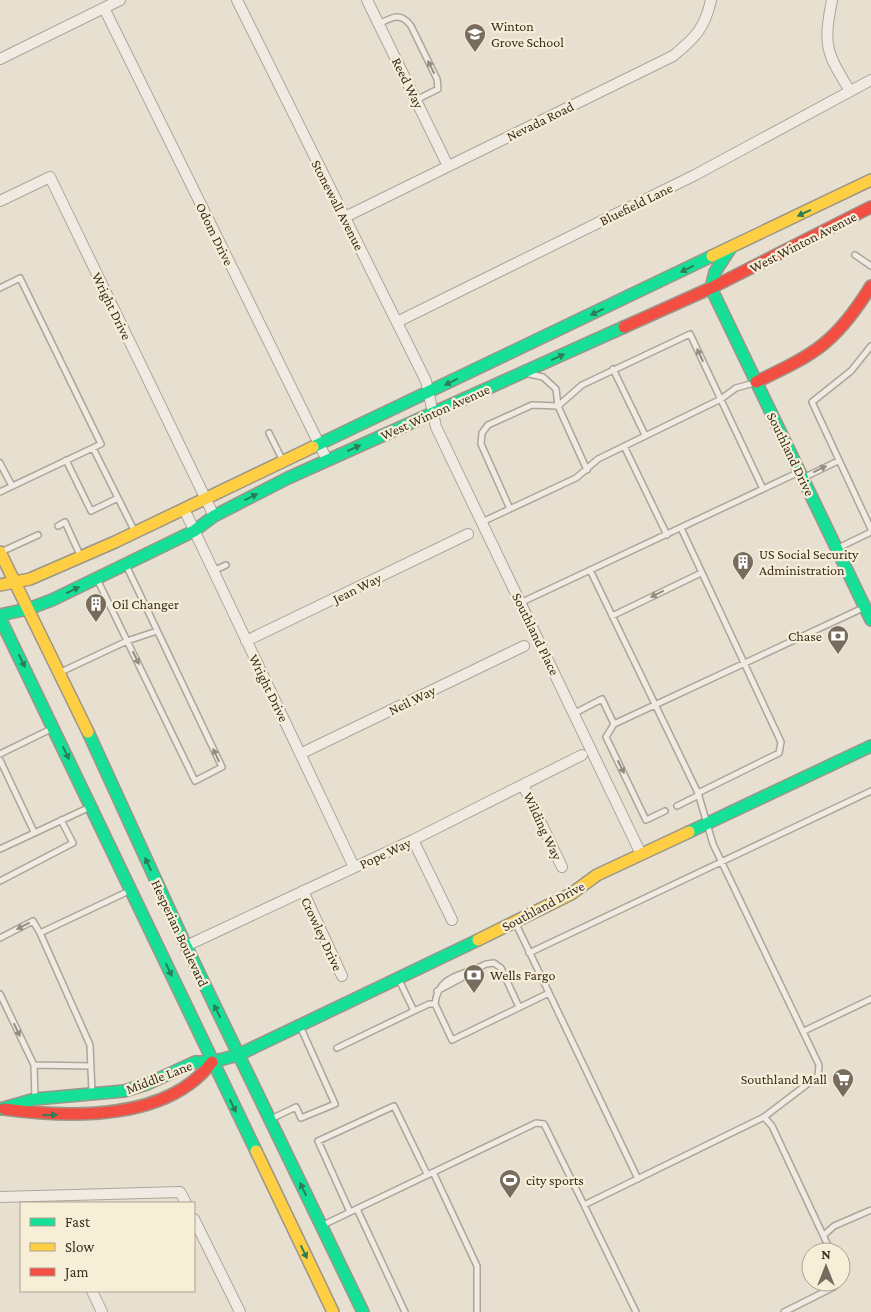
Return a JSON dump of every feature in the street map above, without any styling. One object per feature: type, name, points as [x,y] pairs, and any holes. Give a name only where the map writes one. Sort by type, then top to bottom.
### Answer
[{"type":"main road","name":"West Winton Avenue","points":[[0,585],[15,583],[81,557],[184,510],[871,180]]},
{"type":"main road","name":"West Winton Avenue","points":[[0,616],[28,609],[97,578],[194,531],[214,516],[327,460],[711,288],[871,207]]},
{"type":"main road","points":[[711,288],[715,272],[731,248]]},
{"type":"main road","points":[[756,382],[810,355],[830,341],[854,314],[871,286]]},
{"type":"main road","name":"Southland Drive","points":[[711,288],[871,620]]},
{"type":"main road","name":"Hesperian Boulevard","points":[[0,552],[60,672],[186,946],[363,1312]]},
{"type":"main road","name":"Hesperian Boulevard","points":[[0,616],[333,1312]]},
{"type":"main road","name":"Southland Drive","points":[[212,1062],[238,1055],[300,1026],[571,894],[597,875],[871,746]]},
{"type":"main road","name":"Middle Lane","points":[[1,1109],[35,1099],[124,1091],[147,1084],[195,1062],[212,1062]]},
{"type":"main road","name":"Middle Lane","points":[[1,1109],[40,1116],[94,1114],[125,1110],[163,1097],[198,1079],[212,1062]]},
{"type":"street","points":[[0,59],[120,0]]},
{"type":"street","name":"Stonewall Avenue","points":[[237,0],[426,381],[433,412]]},
{"type":"street","name":"Reed Way","points":[[367,0],[448,166]]},
{"type":"street","name":"Nevada Road","points":[[345,217],[673,56],[694,39],[707,18],[711,0]]},
{"type":"street","points":[[832,0],[826,30],[829,55],[850,91]]},
{"type":"street","name":"Odom Drive","points":[[104,8],[327,460]]},
{"type":"street","name":"Bluefield Lane","points":[[397,322],[695,175],[871,80]]},
{"type":"street","name":"Wright Drive","points":[[0,201],[50,177],[214,516]]},
{"type":"street","name":"Southland Place","points":[[433,412],[436,428],[575,713],[641,854]]},
{"type":"street","name":"Wright Drive","points":[[184,510],[354,867]]},
{"type":"street","name":"Jean Way","points":[[246,641],[468,534]]},
{"type":"street","name":"Neil Way","points":[[300,754],[524,646]]},
{"type":"street","name":"Pope Way","points":[[186,946],[413,840],[582,755]]},
{"type":"street","name":"Wilding Way","points":[[523,785],[562,868]]},
{"type":"street","points":[[413,840],[452,920]]},
{"type":"street","name":"Crowley Drive","points":[[303,891],[342,976]]},
{"type":"street","points":[[0,1197],[66,1199],[180,1192],[185,1202]]},
{"type":"street","points":[[195,1221],[240,1312]]},
{"type":"street","points":[[92,1292],[102,1312]]},
{"type":"lane","points":[[379,24],[397,16],[406,18],[437,79],[438,89],[416,100]]},
{"type":"lane","points":[[855,255],[871,266]]},
{"type":"lane","points":[[0,288],[20,278],[101,444],[0,492]]},
{"type":"lane","points":[[510,509],[481,444],[482,433],[488,424],[532,405],[558,406],[582,385],[690,334],[763,489]]},
{"type":"lane","points":[[836,548],[871,530],[812,402],[852,371],[871,346]]},
{"type":"lane","points":[[613,369],[645,435]]},
{"type":"lane","points":[[524,373],[543,377],[551,384],[559,396],[558,406],[587,470]]},
{"type":"lane","points":[[482,522],[576,478],[598,459],[721,399],[736,388],[756,382]]},
{"type":"lane","points":[[269,433],[283,462]]},
{"type":"lane","points":[[624,446],[667,535]]},
{"type":"lane","points":[[93,448],[135,532]]},
{"type":"lane","points":[[66,460],[91,511],[118,498]]},
{"type":"lane","points":[[520,603],[763,489],[838,461]]},
{"type":"lane","points":[[0,463],[12,486]]},
{"type":"lane","points":[[58,526],[65,522],[81,557]]},
{"type":"lane","points":[[677,806],[779,753],[782,748],[781,742],[681,528]]},
{"type":"lane","points":[[0,552],[38,535]]},
{"type":"lane","points":[[97,578],[195,781],[222,767],[126,564]]},
{"type":"lane","points":[[212,571],[226,565]]},
{"type":"lane","points":[[584,1205],[764,1117],[818,1076],[819,1065],[722,862],[706,823],[698,794],[590,570]]},
{"type":"lane","points":[[612,616],[701,573]]},
{"type":"lane","points":[[665,811],[646,820],[606,737],[614,724],[865,607]]},
{"type":"lane","points":[[60,672],[127,640],[157,631]]},
{"type":"lane","points":[[575,713],[602,699],[614,724]]},
{"type":"lane","points":[[0,754],[54,728]]},
{"type":"lane","points":[[0,760],[34,832]]},
{"type":"lane","points":[[530,953],[871,791]]},
{"type":"lane","points":[[0,849],[91,806]]},
{"type":"lane","points":[[0,881],[72,843],[61,820]]},
{"type":"lane","points":[[40,933],[132,890]]},
{"type":"lane","points":[[0,938],[33,921],[88,1038],[92,1094]]},
{"type":"lane","points":[[515,922],[638,1179]]},
{"type":"lane","points":[[519,1007],[502,968],[494,963],[486,964],[442,983],[436,992],[435,1004],[452,1040],[549,993]]},
{"type":"lane","points":[[398,979],[414,1011]]},
{"type":"lane","points":[[0,994],[34,1065],[35,1099]]},
{"type":"lane","points":[[804,1031],[871,999]]},
{"type":"lane","points":[[337,1048],[429,1004],[435,1004]]},
{"type":"lane","points":[[269,1119],[296,1107],[301,1118],[335,1104],[300,1026]]},
{"type":"lane","points":[[34,1065],[91,1066]]},
{"type":"lane","points":[[350,1212],[318,1141],[394,1106],[477,1266],[477,1312]]},
{"type":"lane","points":[[764,1117],[772,1126],[827,1242]]},
{"type":"lane","points":[[321,1226],[524,1128],[540,1123],[544,1124],[636,1312]]},
{"type":"lane","points":[[357,1209],[405,1312]]},
{"type":"lane","points":[[824,1235],[834,1226],[871,1210]]},
{"type":"lane","points":[[784,1312],[824,1292]]},
{"type":"traffic: fast","points":[[730,249],[715,272],[711,288],[871,620]]},
{"type":"traffic: fast","points":[[313,447],[712,256]]},
{"type":"traffic: fast","points":[[0,615],[28,609],[52,600],[194,531],[214,516],[288,478],[624,327]]},
{"type":"traffic: fast","points":[[0,618],[256,1151]]},
{"type":"traffic: fast","points":[[88,732],[186,946],[363,1312]]},
{"type":"traffic: fast","points":[[689,832],[871,746]]},
{"type":"traffic: fast","points":[[0,1109],[35,1099],[124,1091],[147,1084],[195,1062],[212,1062],[238,1055],[478,940]]},
{"type":"traffic: slow","points":[[712,256],[871,180]]},
{"type":"traffic: slow","points":[[0,585],[30,579],[115,542],[313,447]]},
{"type":"traffic: slow","points":[[0,552],[88,732]]},
{"type":"traffic: slow","points":[[478,940],[571,894],[597,875],[689,832]]},
{"type":"traffic: slow","points":[[256,1151],[333,1312]]},
{"type":"traffic: jam","points":[[624,327],[711,288],[871,207]]},
{"type":"traffic: jam","points":[[756,382],[794,363],[822,345],[847,321],[871,286]]},
{"type":"traffic: jam","points":[[4,1109],[58,1114],[87,1114],[116,1111],[144,1105],[170,1095],[193,1081],[212,1062]]},
{"type":"place","name":"Winton Grove School","points":[[475,53]]},
{"type":"place","name":"US Social Security Administration","points":[[743,581]]},
{"type":"place","name":"Oil Changer","points":[[96,623]]},
{"type":"place","name":"Chase","points":[[838,655]]},
{"type":"place","name":"Wells Fargo","points":[[474,994]]},
{"type":"place","name":"Southland Mall","points":[[843,1098]]},
{"type":"place","name":"city sports","points":[[510,1199]]}]
